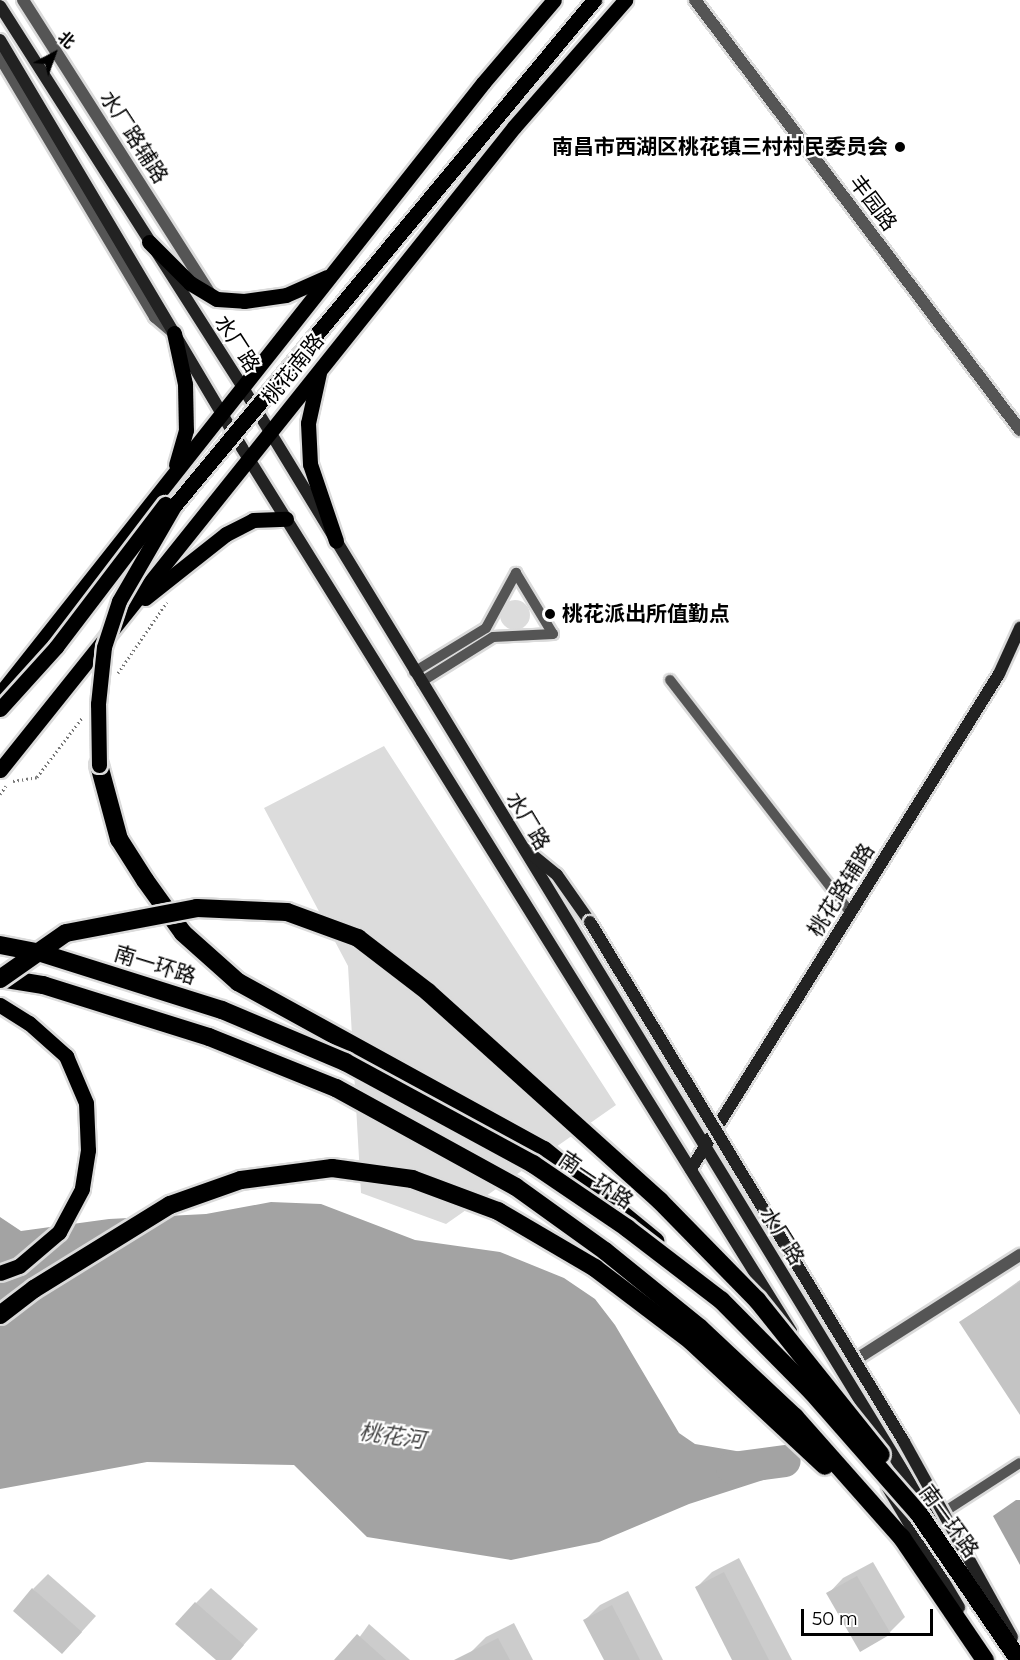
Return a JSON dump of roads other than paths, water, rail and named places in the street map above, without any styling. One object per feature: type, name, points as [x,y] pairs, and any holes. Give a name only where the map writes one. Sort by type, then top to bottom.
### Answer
[{"type":"highway","points":[[99,765],[119,838],[145,880],[183,933],[238,982],[544,1150],[615,1204],[721,1300]]},
{"type":"highway","points":[[0,978],[66,933],[197,908],[286,912],[358,938],[428,992],[660,1201],[757,1300],[878,1450],[926,1516]]},
{"type":"highway","name":"南一环路","points":[[0,945],[41,953],[222,1010],[345,1062],[533,1164],[627,1228],[721,1300],[812,1392],[926,1516],[1015,1657]]},
{"type":"highway","points":[[0,978],[43,985],[209,1036],[336,1088],[516,1187],[605,1251],[700,1328],[795,1417],[902,1538],[985,1660]]},
{"type":"highway","points":[[0,1315],[34,1289],[170,1205],[241,1180],[332,1168],[412,1179],[498,1211],[595,1268],[691,1341],[902,1538]]},
{"type":"main road","name":"桃花南路","points":[[0,694],[242,386],[554,0]]},
{"type":"main road","points":[[0,709],[56,647],[170,499],[472,128],[581,0]]},
{"type":"main road","points":[[99,765],[98,704],[104,647],[119,601],[174,506],[594,0]]},
{"type":"main road","name":"桃花南路","points":[[0,770],[514,127],[625,0]]},
{"type":"main road","points":[[149,242],[190,283],[212,296],[244,301],[286,295],[330,276]]},
{"type":"main road","points":[[174,333],[185,384],[186,430],[174,472]]},
{"type":"main road","points":[[320,368],[308,423],[310,464],[336,541]]},
{"type":"main road","points":[[124,614],[226,534],[253,520],[286,519]]},
{"type":"main road","points":[[0,1005],[30,1023],[66,1056],[86,1103],[88,1150],[82,1189],[59,1232],[20,1266],[0,1273]]},
{"type":"street","name":"水厂路辅路","points":[[23,0],[212,296]]},
{"type":"street","name":"丰园路","points":[[695,0],[1020,430]]},
{"type":"street","name":"水厂路","points":[[0,6],[242,386],[926,1516]]},
{"type":"street","points":[[2,50],[20,38]]},
{"type":"street","name":"水厂路","points":[[2,50],[248,458],[691,1170],[990,1660]]},
{"type":"street","name":"桃花路辅路","points":[[691,1170],[999,674],[1020,628]]},
{"type":"street","points":[[518,843],[557,875],[590,922],[855,1360],[1015,1657]]},
{"type":"street","points":[[855,1360],[1020,1256]]},
{"type":"lane","points":[[516,573],[553,633],[493,637],[418,677],[486,628],[516,573]]},
{"type":"lane","points":[[670,680],[850,912]]},
{"type":"lane","points":[[926,1516],[1020,1463]]},
{"type":"water","points":[[271,1202],[321,1204],[415,1240],[500,1252],[564,1278],[595,1299],[615,1325],[679,1433],[695,1444],[772,1457],[776,1476],[689,1504],[599,1542],[511,1560],[367,1537],[294,1465],[147,1462],[0,1489],[0,1217],[21,1231],[109,1219],[206,1214]]},
{"type":"water","points":[[1016,1500],[1020,1500],[1020,1565],[993,1516]]},
{"type":"waterway","name":"桃花河","points":[[732,1468],[785,1461]]},
{"type":"place","name":"南昌市西湖区桃花镇三村村民委员会","points":[[900,147]]},
{"type":"place","name":"桃花派出所值勤点","points":[[550,614]]}]
